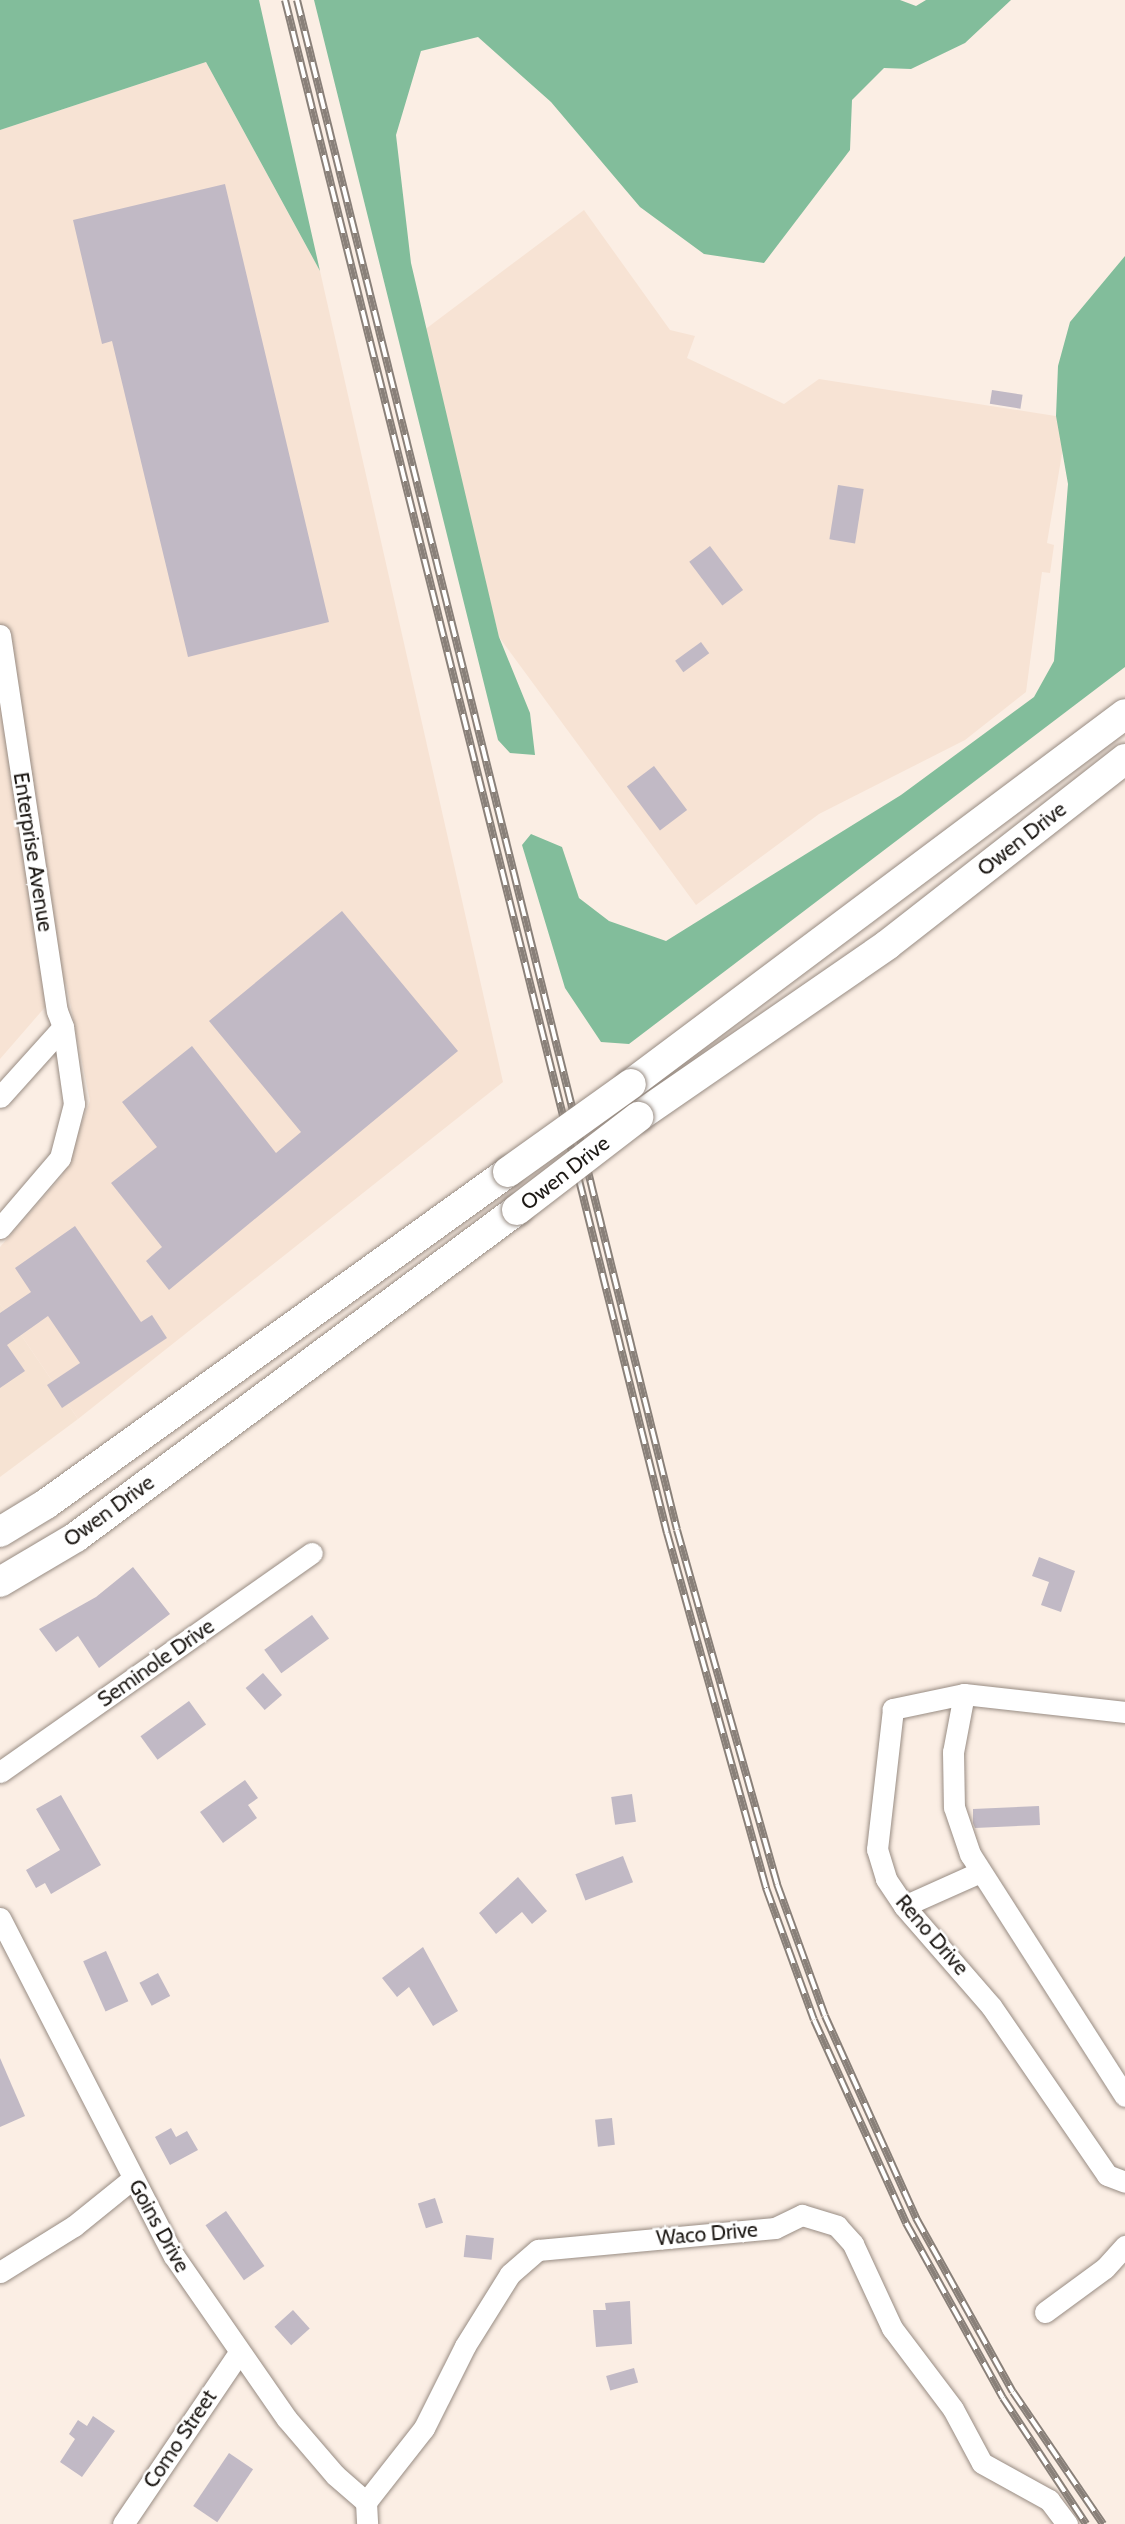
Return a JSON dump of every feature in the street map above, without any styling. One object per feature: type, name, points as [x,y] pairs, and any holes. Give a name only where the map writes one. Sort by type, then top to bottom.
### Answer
[{"type":"highway","name":"Owen Drive","points":[[0,1532],[41,1507],[631,1084],[1125,714]]},
{"type":"highway","name":"Owen Drive","points":[[0,1582],[76,1537],[517,1210],[638,1116],[887,945],[1125,759]]},
{"type":"highway","points":[[0,1554],[19,1543],[41,1507]]},
{"type":"street","name":"Enterprise Avenue","points":[[0,635],[57,1011],[63,1027],[74,1104],[60,1158],[0,1228]]},
{"type":"street","points":[[0,1097],[63,1027]]},
{"type":"street","name":"Seminole Drive","points":[[0,1772],[312,1553]]},
{"type":"street","points":[[964,1694],[953,1752],[954,1807],[980,1872],[1125,2096]]},
{"type":"street","name":"Reno Drive","points":[[1125,1712],[964,1694],[893,1709],[877,1849],[886,1879],[904,1906],[991,2006],[1107,2175],[1125,2182]]},
{"type":"street","points":[[904,1906],[980,1872]]},
{"type":"street","name":"Goins Drive","points":[[0,1918],[174,2256],[238,2354],[335,2475],[366,2502]]},
{"type":"street","points":[[0,2272],[74,2226],[132,2179]]},
{"type":"street","name":"Waco Drive","points":[[366,2502],[425,2428],[466,2346],[510,2274],[538,2250],[775,2228],[802,2215],[837,2226],[853,2244],[892,2328],[953,2409],[982,2463],[1049,2500],[1067,2524]]},
{"type":"street","points":[[1045,2312],[1105,2268],[1125,2246]]},
{"type":"street","name":"Como Street","points":[[123,2524],[238,2354]]},
{"type":"street","points":[[366,2502],[367,2524]]},
{"type":"shaded area","points":[[206,62],[320,271],[503,1082],[78,1419],[0,1304],[0,1247],[62,1176],[90,1101],[66,983],[0,1059],[0,130]]},
{"type":"shaded area","points":[[584,210],[670,330],[695,336],[687,358],[784,404],[819,379],[1068,418],[1047,543],[1054,545],[1050,573],[1042,572],[1026,692],[965,740],[819,814],[696,905],[499,637],[423,331]]},
{"type":"shaded area","points":[[0,1304],[78,1419],[0,1477]]},
{"type":"green space","points":[[0,0],[259,0],[320,271],[206,62],[0,130]]},
{"type":"green space","points":[[314,0],[900,0],[916,6],[926,0],[1011,0],[965,43],[911,69],[884,68],[852,100],[850,150],[764,263],[704,254],[640,207],[551,102],[478,37],[421,51],[396,135],[411,263],[499,637],[530,713],[535,755],[510,753],[498,740]]},
{"type":"green space","points":[[1125,256],[1125,667],[629,1044],[601,1042],[565,988],[522,845],[531,834],[562,847],[579,898],[609,921],[666,941],[901,795],[1034,697],[1054,661],[1068,484],[1056,416],[1058,366],[1070,322]]},
{"type":"building","points":[[225,184],[329,622],[188,657],[112,341],[102,344],[73,220]]},
{"type":"building","points":[[992,390],[1023,395],[1020,409],[990,404]]},
{"type":"building","points":[[838,485],[864,489],[855,543],[829,539]]},
{"type":"building","points":[[710,546],[743,590],[722,606],[689,562]]},
{"type":"building","points":[[701,642],[709,653],[683,672],[675,661]]},
{"type":"building","points":[[654,766],[687,810],[660,830],[627,786]]},
{"type":"building","points":[[342,911],[458,1051],[169,1290],[146,1261],[162,1247],[111,1183],[157,1147],[122,1102],[192,1046],[276,1153],[301,1132],[209,1021]]},
{"type":"building","points":[[75,1226],[141,1322],[152,1315],[167,1338],[62,1408],[47,1385],[80,1363],[48,1316],[7,1345],[25,1371],[0,1388],[0,1313],[31,1292],[15,1268]]},
{"type":"building","points":[[1039,1557],[1075,1571],[1061,1612],[1041,1605],[1049,1582],[1032,1576]]},
{"type":"building","points":[[133,1567],[170,1614],[99,1668],[78,1636],[56,1652],[39,1629],[96,1597]]},
{"type":"building","points":[[312,1615],[329,1638],[281,1673],[264,1650]]},
{"type":"building","points":[[263,1673],[282,1695],[265,1710],[246,1688]]},
{"type":"building","points":[[189,1701],[206,1724],[158,1760],[140,1736]]},
{"type":"building","points":[[245,1780],[258,1798],[248,1805],[257,1818],[223,1843],[200,1812]]},
{"type":"building","points":[[632,1794],[636,1822],[615,1825],[611,1797]]},
{"type":"building","points":[[61,1795],[101,1865],[51,1894],[45,1883],[36,1888],[26,1870],[60,1850],[36,1809]]},
{"type":"building","points":[[1039,1806],[1040,1825],[975,1828],[973,1823],[973,1809]]},
{"type":"building","points":[[623,1856],[633,1882],[585,1900],[575,1874]]},
{"type":"building","points":[[518,1877],[547,1911],[532,1924],[522,1912],[496,1934],[479,1913]]},
{"type":"building","points":[[423,1947],[458,2011],[433,2026],[409,1987],[397,1997],[382,1978]]},
{"type":"building","points":[[106,1951],[128,2001],[106,2011],[83,1961]]},
{"type":"building","points":[[158,1973],[170,1996],[152,2006],[139,1983]]},
{"type":"building","points":[[0,2058],[25,2116],[0,2127]]},
{"type":"building","points":[[612,2118],[615,2145],[598,2147],[595,2120]]},
{"type":"building","points":[[171,2128],[176,2137],[187,2131],[198,2150],[170,2165],[155,2137]]},
{"type":"building","points":[[435,2198],[443,2223],[426,2228],[418,2204]]},
{"type":"building","points":[[226,2211],[264,2266],[244,2280],[206,2225]]},
{"type":"building","points":[[466,2235],[494,2238],[492,2260],[464,2257]]},
{"type":"building","points":[[630,2301],[632,2344],[596,2347],[593,2310],[606,2310],[605,2303]]},
{"type":"building","points":[[293,2310],[310,2329],[291,2345],[274,2327]]},
{"type":"building","points":[[634,2368],[638,2382],[610,2390],[606,2376]]},
{"type":"building","points":[[93,2416],[115,2431],[82,2477],[60,2462],[75,2439],[69,2434],[78,2420],[87,2426]]},
{"type":"building","points":[[229,2453],[253,2469],[217,2522],[193,2506]]},
{"type":"railway","points":[[285,0],[667,1533],[766,1888],[814,2020],[906,2223],[1003,2398],[1086,2524]]},
{"type":"railway","points":[[297,0],[677,1530],[777,1884],[825,2016],[916,2218],[1013,2392],[1103,2524]]}]
